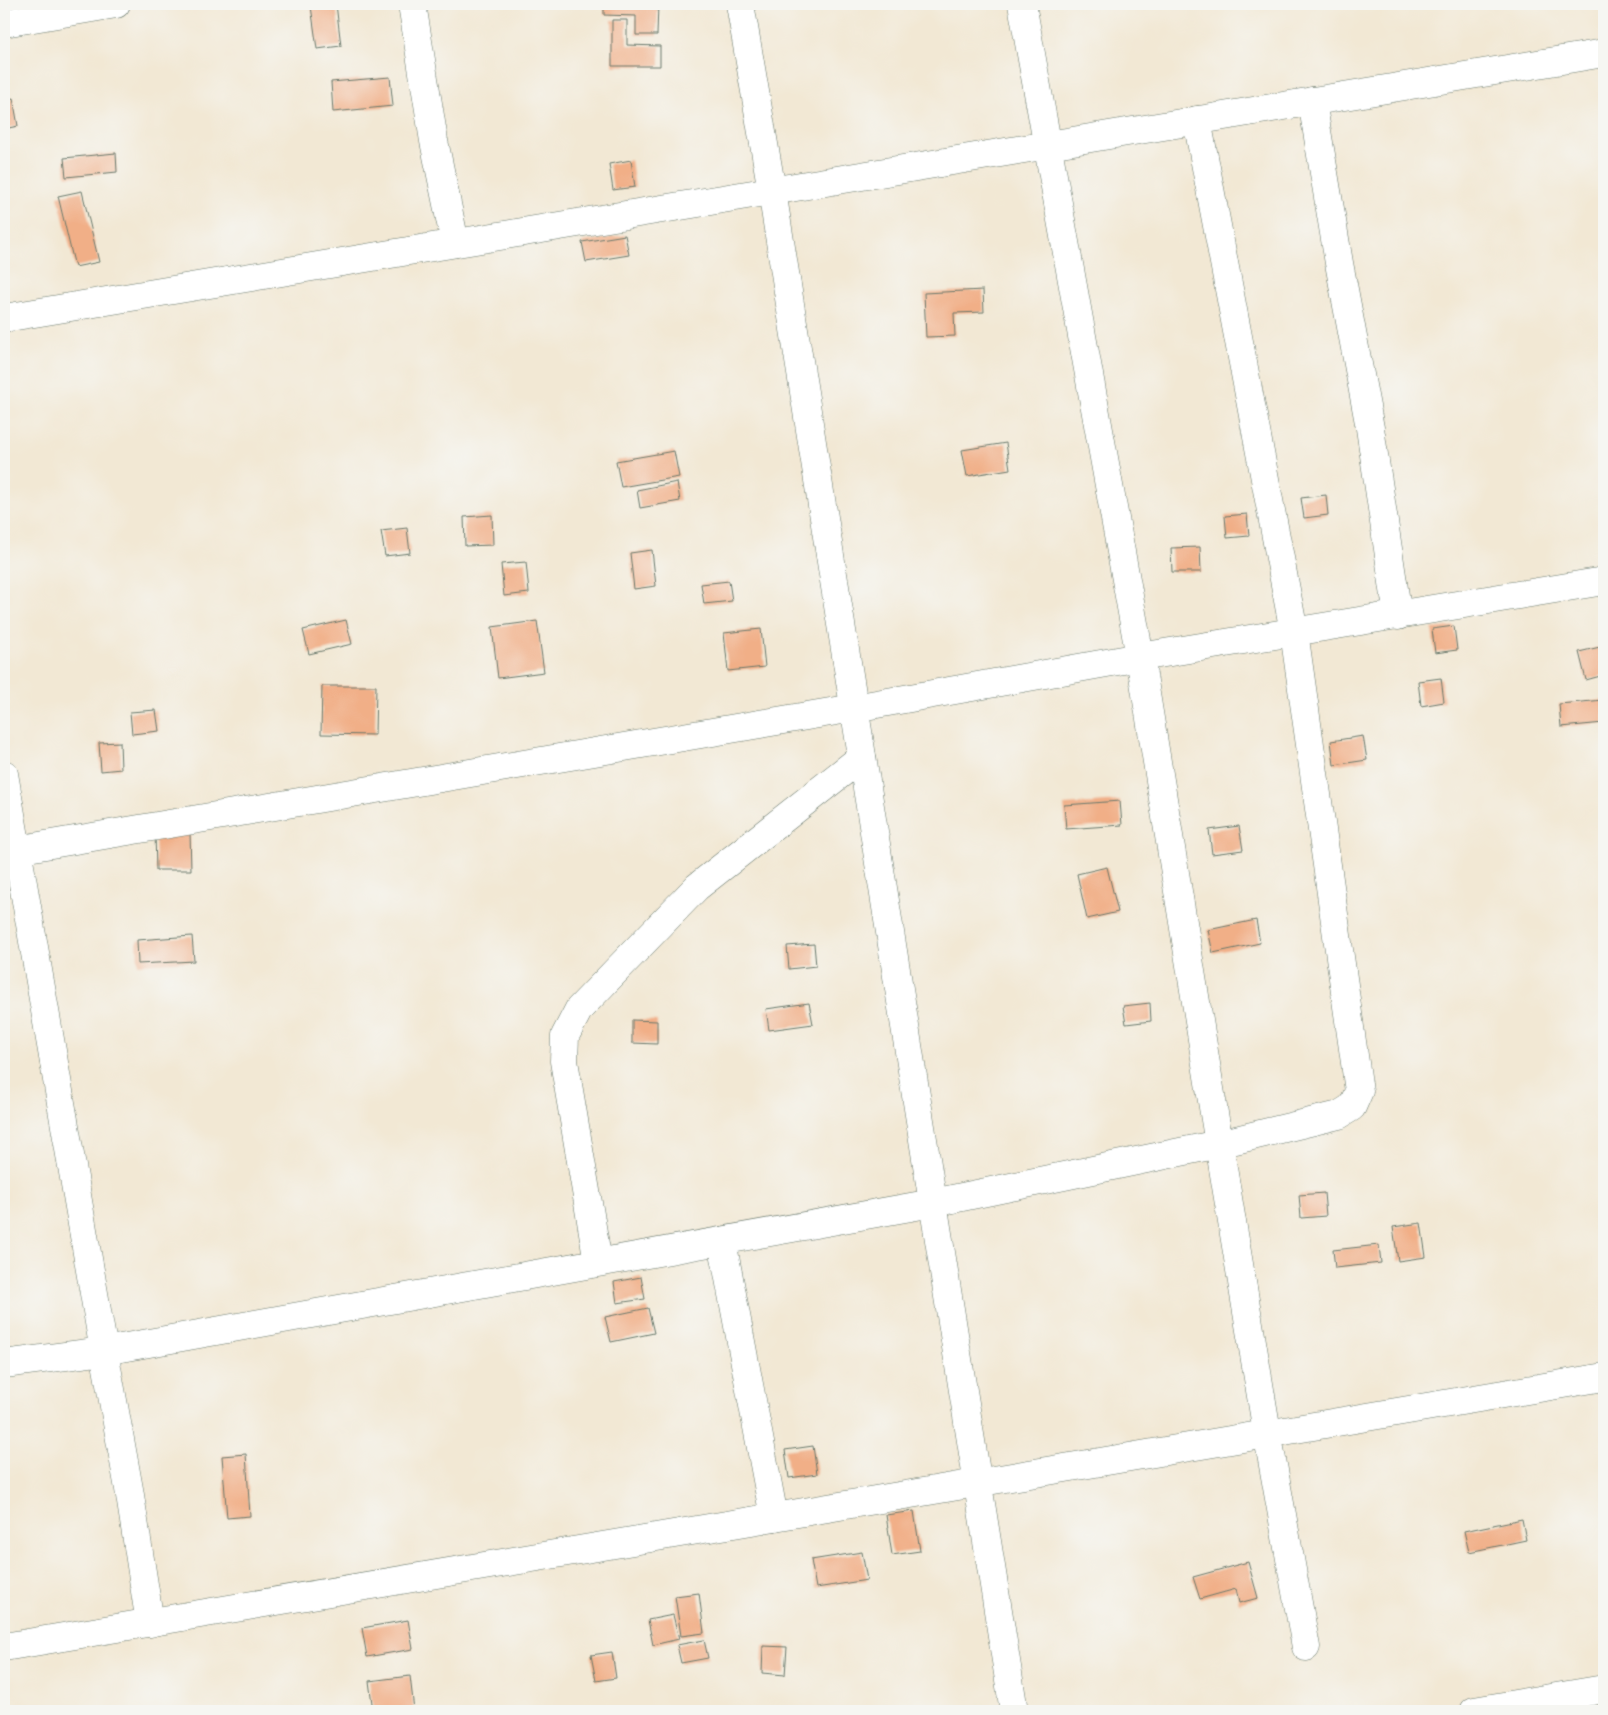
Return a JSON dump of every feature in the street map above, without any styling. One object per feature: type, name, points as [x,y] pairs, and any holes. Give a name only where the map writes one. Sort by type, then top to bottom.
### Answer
[{"type":"street","points":[[4,23],[116,4]]},
{"type":"street","points":[[412,4],[434,142],[455,242]]},
{"type":"street","points":[[740,4],[772,191],[1014,1711]]},
{"type":"street","points":[[1022,4],[1140,657],[1218,1144],[1306,1646]]},
{"type":"street","points":[[4,318],[1604,53]]},
{"type":"street","points":[[1312,101],[1339,263],[1370,428],[1398,616]]},
{"type":"street","points":[[4,1364],[104,1351],[934,1203],[1218,1144],[1339,1115],[1352,1106],[1359,1091],[1294,632],[1197,120]]},
{"type":"street","points":[[10,851],[854,708],[1140,657],[1604,581]]},
{"type":"street","points":[[598,1262],[564,1061],[564,1036],[579,1009],[697,887],[862,757]]},
{"type":"street","points":[[4,774],[10,851],[129,1488],[150,1623]]},
{"type":"street","points":[[722,1241],[774,1517]]},
{"type":"street","points":[[4,1647],[1604,1376]]},
{"type":"street","points":[[1474,1711],[1604,1689]]},
{"type":"building","points":[[336,4],[341,46],[317,49],[311,6]]},
{"type":"building","points":[[604,4],[658,4],[657,35],[636,35],[636,16],[604,15]]},
{"type":"building","points":[[1209,4],[1228,4],[1228,5],[1210,7]]},
{"type":"building","points":[[612,20],[627,20],[627,45],[660,46],[660,66],[612,66]]},
{"type":"building","points":[[390,77],[393,106],[333,112],[331,82]]},
{"type":"building","points":[[13,98],[18,126],[4,129],[4,100]]},
{"type":"building","points":[[116,153],[117,172],[66,177],[64,158]]},
{"type":"building","points":[[631,160],[635,187],[613,190],[609,164]]},
{"type":"building","points":[[82,191],[99,262],[75,267],[58,196]]},
{"type":"building","points":[[625,235],[629,255],[586,262],[582,242]]},
{"type":"building","points":[[983,290],[984,312],[954,313],[955,336],[926,337],[924,293]]},
{"type":"building","points":[[1006,443],[1010,469],[967,476],[962,450]]},
{"type":"building","points":[[674,451],[679,477],[621,487],[616,461]]},
{"type":"building","points":[[677,482],[680,501],[640,508],[637,490]]},
{"type":"building","points":[[1326,495],[1328,515],[1304,518],[1301,498]]},
{"type":"building","points":[[1247,514],[1249,536],[1227,538],[1225,516]]},
{"type":"building","points":[[492,515],[493,545],[465,546],[464,517]]},
{"type":"building","points":[[407,528],[410,553],[385,556],[381,531]]},
{"type":"building","points":[[1200,547],[1201,572],[1172,572],[1171,548]]},
{"type":"building","points":[[652,550],[656,586],[634,589],[630,553]]},
{"type":"building","points":[[526,562],[529,593],[504,596],[501,564]]},
{"type":"building","points":[[729,581],[732,601],[704,604],[701,584]]},
{"type":"building","points":[[346,620],[352,644],[309,654],[303,630]]},
{"type":"building","points":[[537,621],[544,672],[498,678],[492,627]]},
{"type":"building","points":[[1454,626],[1457,650],[1435,653],[1432,629]]},
{"type":"building","points":[[761,629],[765,667],[728,671],[724,633]]},
{"type":"building","points":[[1604,646],[1604,675],[1586,680],[1579,652]]},
{"type":"building","points":[[1441,678],[1444,702],[1421,706],[1418,681]]},
{"type":"building","points":[[322,686],[376,686],[375,735],[321,734]]},
{"type":"building","points":[[1604,700],[1604,723],[1561,727],[1559,704]]},
{"type":"building","points":[[156,710],[159,731],[132,734],[130,712]]},
{"type":"building","points":[[1363,736],[1367,760],[1334,765],[1331,741]]},
{"type":"building","points":[[120,742],[121,769],[101,771],[99,743]]},
{"type":"building","points":[[1120,801],[1122,825],[1066,829],[1064,805]]},
{"type":"building","points":[[1239,826],[1243,850],[1212,854],[1209,830]]},
{"type":"building","points":[[155,833],[190,833],[191,870],[156,870]]},
{"type":"building","points":[[1107,867],[1118,912],[1087,919],[1077,874]]},
{"type":"building","points":[[1256,920],[1260,943],[1213,953],[1208,930]]},
{"type":"building","points":[[192,936],[194,961],[138,964],[137,940]]},
{"type":"building","points":[[814,944],[816,966],[789,969],[787,946]]},
{"type":"building","points":[[809,1003],[813,1024],[769,1030],[766,1009]]},
{"type":"building","points":[[1150,1003],[1151,1021],[1126,1024],[1123,1006]]},
{"type":"building","points":[[632,1020],[657,1021],[657,1044],[632,1043]]},
{"type":"building","points":[[1324,1193],[1326,1216],[1301,1218],[1299,1195]]},
{"type":"building","points":[[1421,1223],[1426,1257],[1398,1261],[1393,1227]]},
{"type":"building","points":[[1379,1245],[1381,1263],[1335,1268],[1333,1250]]},
{"type":"building","points":[[641,1277],[645,1299],[617,1303],[614,1282]]},
{"type":"building","points":[[648,1308],[654,1333],[611,1342],[605,1317]]},
{"type":"building","points":[[813,1446],[817,1474],[789,1478],[785,1450]]},
{"type":"building","points":[[246,1454],[250,1516],[227,1518],[222,1456]]},
{"type":"building","points":[[914,1511],[920,1551],[892,1555],[886,1515]]},
{"type":"building","points":[[1522,1519],[1526,1540],[1469,1552],[1464,1531]]},
{"type":"building","points":[[862,1552],[867,1580],[816,1588],[811,1560]]},
{"type":"building","points":[[1248,1562],[1258,1598],[1239,1603],[1236,1589],[1200,1599],[1193,1577]]},
{"type":"building","points":[[699,1593],[704,1633],[681,1636],[675,1596]]},
{"type":"building","points":[[673,1615],[679,1639],[653,1645],[648,1620]]},
{"type":"building","points":[[408,1620],[413,1649],[367,1657],[362,1628]]},
{"type":"building","points":[[704,1640],[708,1658],[681,1663],[677,1645]]},
{"type":"building","points":[[763,1646],[787,1647],[785,1675],[762,1673]]},
{"type":"building","points":[[612,1652],[616,1678],[596,1681],[591,1655]]},
{"type":"building","points":[[410,1676],[414,1710],[373,1711],[369,1681]]}]
